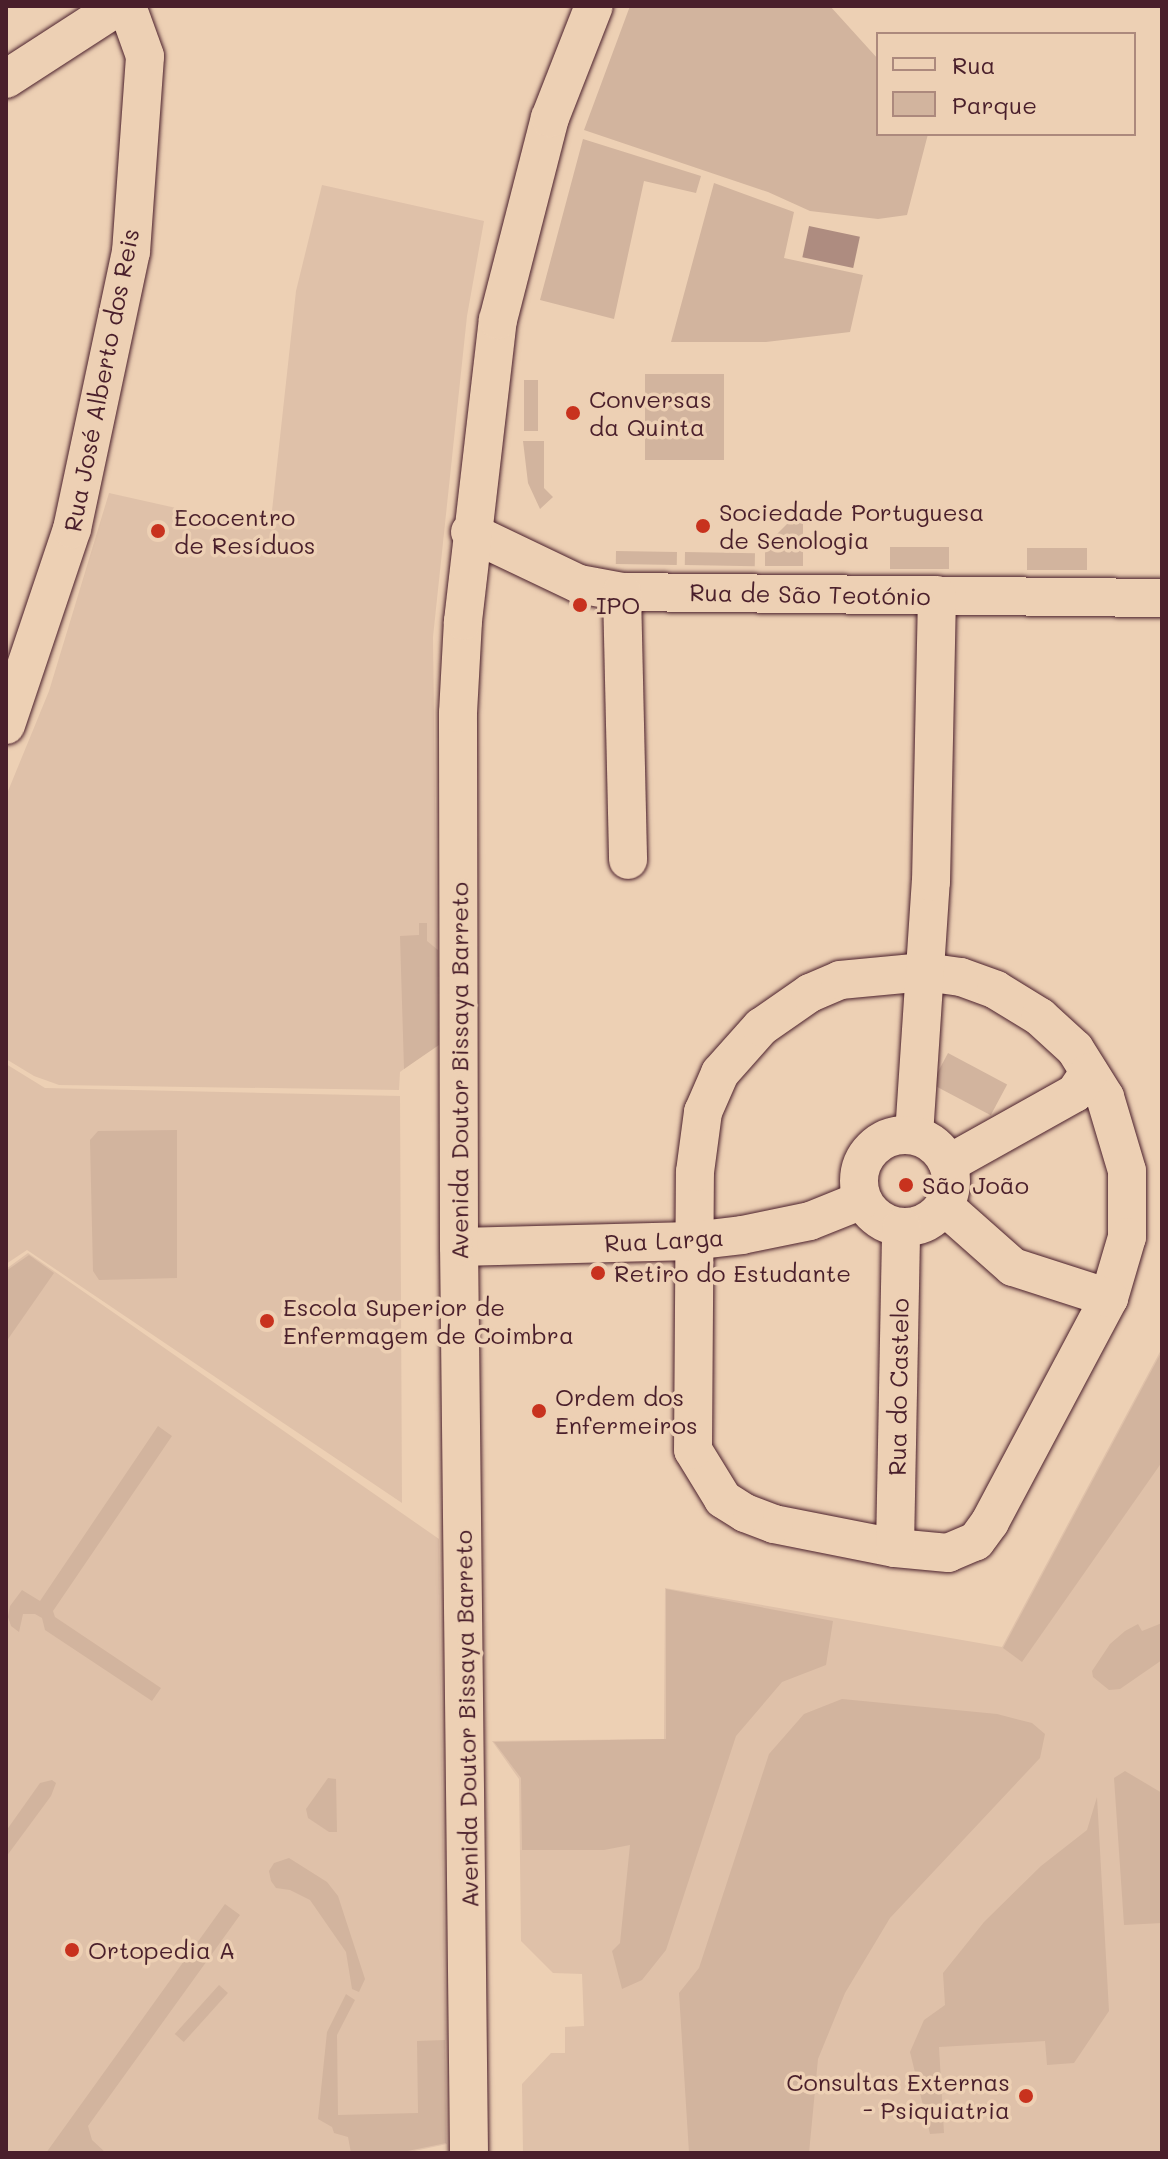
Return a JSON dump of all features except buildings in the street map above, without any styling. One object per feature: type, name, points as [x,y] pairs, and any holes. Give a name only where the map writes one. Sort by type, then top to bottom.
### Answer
[{"type":"street","points":[[6,79],[119,6]]},
{"type":"street","name":"Rua José Alberto dos Reis","points":[[6,725],[14,688],[72,529],[131,252],[145,56],[127,6]]},
{"type":"street","name":"Avenida Doutor Bissaya Barreto","points":[[468,2153],[459,1247],[458,713],[470,532],[498,320],[550,118],[594,6]]},
{"type":"street","name":"Rua de São Teotónio","points":[[470,532],[579,584],[622,592],[1162,598]]},
{"type":"street","points":[[622,592],[628,860]]},
{"type":"street","points":[[914,1135],[931,882],[937,595]]},
{"type":"street","points":[[925,972],[961,977],[996,990],[1040,1017],[1075,1049],[1089,1072],[1105,1097],[1127,1171],[1127,1237],[1109,1298],[990,1522],[976,1541],[948,1553],[895,1548],[774,1524],[723,1499],[693,1450],[692,1241],[695,1172],[703,1112],[720,1073],[761,1027],[810,993],[840,980],[925,972]]},
{"type":"street","points":[[948,1164],[1075,1093],[1089,1072]]},
{"type":"street","points":[[893,1135],[914,1135],[935,1145],[948,1164],[951,1178],[944,1206],[925,1222],[901,1227],[872,1213],[862,1200],[858,1180],[863,1161],[875,1145],[893,1135]]},
{"type":"street","name":"Rua Larga","points":[[459,1247],[692,1241],[742,1235],[810,1221],[862,1200]]},
{"type":"street","points":[[944,1206],[1013,1267],[1109,1298]]},
{"type":"street","name":"Rua do Castelo","points":[[895,1548],[901,1227]]},
{"type":"shaded area","points":[[322,185],[484,221],[467,316],[433,637],[438,1044],[400,1072],[399,1090],[59,1085],[34,1076],[6,1059],[6,796],[49,691],[109,493],[270,529],[296,291]]},
{"type":"shaded area","points":[[809,226],[860,237],[853,268],[802,257]]},
{"type":"shaded area","name":"Escola Superior de Enfermagem de Coimbra","points":[[6,1064],[45,1088],[400,1096],[402,1503],[27,1250],[6,1264]]},
{"type":"shaded area","points":[[28,1253],[439,1539],[447,2144],[405,2153],[6,2153],[6,1269]]},
{"type":"shaded area","points":[[1162,1348],[1162,2153],[523,2153],[522,2084],[551,2053],[565,2053],[565,2027],[584,2026],[582,1974],[553,1973],[521,1941],[519,1779],[492,1741],[664,1739],[665,1588],[1002,1647]]},
{"type":"green space","points":[[630,6],[830,6],[876,57],[876,136],[927,136],[907,215],[878,219],[810,211],[768,192],[584,130]]},
{"type":"green space","points":[[583,139],[701,176],[696,193],[644,181],[614,319],[540,300]]},
{"type":"green space","points":[[714,183],[794,212],[784,258],[863,275],[850,332],[766,342],[671,342]]},
{"type":"green space","points":[[645,374],[724,374],[724,460],[645,460]]},
{"type":"green space","points":[[524,380],[538,380],[538,431],[524,431]]},
{"type":"green space","points":[[523,441],[544,441],[544,488],[553,497],[540,509],[528,483]]},
{"type":"green space","points":[[803,508],[803,566],[765,566],[765,546]]},
{"type":"green space","points":[[890,547],[949,547],[949,569],[890,569]]},
{"type":"green space","points":[[1027,548],[1087,548],[1087,570],[1027,570]]},
{"type":"green space","points":[[616,551],[677,552],[677,565],[616,564]]},
{"type":"green space","points":[[685,552],[755,553],[755,566],[685,565]]},
{"type":"green space","points":[[419,923],[427,923],[427,941],[438,950],[439,1045],[404,1069],[400,936],[419,935]]},
{"type":"green space","points":[[948,1053],[1007,1084],[991,1115],[932,1084]]},
{"type":"green space","points":[[177,1130],[177,1278],[99,1280],[93,1271],[90,1140],[98,1131]]},
{"type":"green space","points":[[29,1255],[54,1273],[6,1342],[6,1271]]},
{"type":"green space","points":[[1162,1351],[1162,1462],[1022,1662],[1003,1648]]},
{"type":"green space","points":[[158,1426],[172,1436],[53,1611],[55,1617],[161,1688],[152,1701],[45,1630],[42,1618],[35,1614],[23,1614],[19,1632],[11,1626],[8,1617],[10,1606],[22,1590],[40,1601]]},
{"type":"green space","points":[[666,1589],[833,1621],[826,1665],[782,1682],[736,1736],[666,1950],[642,1980],[622,1989],[612,1951],[620,1943],[630,1845],[604,1850],[522,1850],[521,1778],[494,1742],[666,1739]]},
{"type":"green space","points":[[1162,1623],[1162,1660],[1120,1689],[1109,1690],[1093,1677],[1092,1671],[1110,1644],[1125,1631],[1138,1624],[1142,1631]]},
{"type":"green space","points":[[842,1699],[997,1714],[1032,1723],[1045,1734],[1040,1758],[890,1918],[845,1993],[818,2059],[809,2153],[689,2153],[679,1993],[699,1968],[769,1754],[804,1714]]},
{"type":"green space","points":[[1125,1771],[1162,1793],[1162,1923],[1124,1925],[1114,1778]]},
{"type":"green space","points":[[328,1778],[336,1779],[337,1832],[329,1832],[308,1818],[306,1809]]},
{"type":"green space","points":[[52,1780],[56,1783],[51,1796],[6,1857],[6,1831],[40,1783]]},
{"type":"green space","points":[[1097,1797],[1109,2011],[1074,2063],[1047,2065],[1045,2041],[939,2047],[944,2133],[930,2134],[910,2052],[924,2020],[945,2005],[943,1973],[984,1922],[1041,1866],[1087,1830]]},
{"type":"green space","points":[[289,1858],[327,1882],[338,1896],[365,1979],[359,1992],[352,1989],[346,1952],[310,1900],[290,1890],[276,1888],[271,1881],[269,1871],[274,1863]]},
{"type":"green space","points":[[225,1904],[240,1915],[88,2126],[92,2140],[106,2153],[46,2153]]},
{"type":"green space","points":[[219,1985],[228,1993],[184,2042],[175,2034]]},
{"type":"green space","points":[[346,1994],[355,2000],[337,2035],[338,2115],[418,2113],[417,2041],[445,2040],[446,2143],[398,2153],[351,2153],[348,2137],[334,2133],[332,2127],[318,2119],[327,2032]]},
{"type":"place","name":"Conversas da Quinta","points":[[573,413]]},
{"type":"place","name":"Sociedade Portuguesa de Senologia","points":[[703,526]]},
{"type":"place","name":"Ecocentro de Resíduos","points":[[158,531]]},
{"type":"place","name":"IPO","points":[[580,605]]},
{"type":"place","name":"São João","points":[[906,1185]]},
{"type":"place","name":"Retiro do Estudante","points":[[598,1273]]},
{"type":"place","name":"Escola Superior de Enfermagem de Coimbra","points":[[267,1321]]},
{"type":"place","name":"Ordem dos Enfermeiros","points":[[539,1411]]},
{"type":"place","name":"Ortopedia A","points":[[72,1950]]},
{"type":"place","name":"Consultas Externas - Psiquiatria","points":[[1026,2096]]}]
